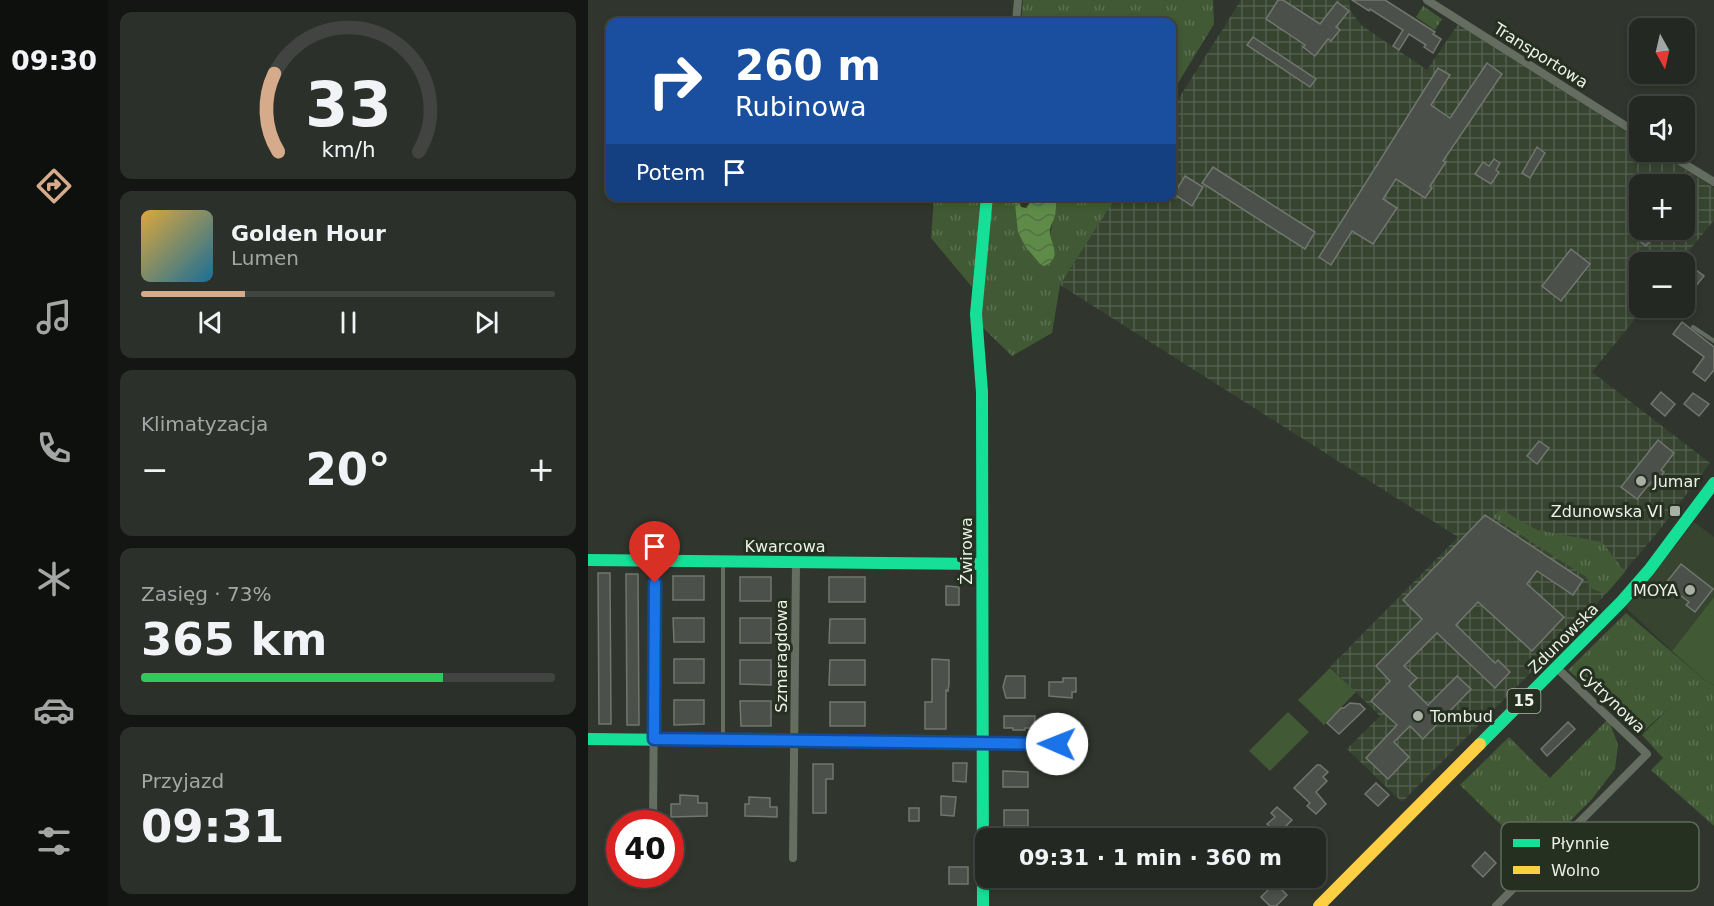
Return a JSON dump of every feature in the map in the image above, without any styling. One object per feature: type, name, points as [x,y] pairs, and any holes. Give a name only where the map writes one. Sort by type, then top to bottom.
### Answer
[{"type":"street","points":[[1016,18],[1018,0]]},
{"type":"street","name":"Transportowa","points":[[1427,0],[1629,128]]},
{"type":"street","points":[[1681,162],[1714,182]]},
{"type":"street","name":"Żwirowa","points":[[983,906],[982,392],[976,314],[987,201]]},
{"type":"street","name":"Zdunowska","points":[[1319,906],[1628,595],[1714,483]]},
{"type":"street","name":"Kwarcowa","points":[[588,560],[982,564]]},
{"type":"street","points":[[653,810],[655,561]]},
{"type":"street","name":"Szmaragdowa","points":[[793,858],[796,741],[796,563]]},
{"type":"street","name":"Cytrynowa","points":[[1557,668],[1647,754],[1579,822]]},
{"type":"street","points":[[588,739],[1057,744]]},
{"type":"street","name":"Cytrynowa","points":[[1496,906],[1511,891]]},
{"type":"lane","points":[[1693,327],[1714,342]]},
{"type":"lane","points":[[723,562],[723,740]]},
{"type":"shaded area","points":[[1241,0],[1349,0],[1350,10],[1361,25],[1427,70],[1458,24],[1629,134],[1629,162],[1673,162],[1692,174],[1629,174],[1629,240],[1695,240],[1695,176],[1714,188],[1714,220],[1688,252],[1629,252],[1629,318],[1636,318],[1592,372],[1710,463],[1657,533],[1585,618],[1402,802],[1347,749],[1380,716],[1330,667],[1458,537],[1060,285],[1113,201],[1176,201],[1176,103]]},
{"type":"shaded area","points":[[1694,522],[1714,537],[1714,597],[1672,651],[1626,608]]},
{"type":"green space","points":[[1023,0],[1213,0],[1214,24],[1176,86],[1176,18],[1021,18]]},
{"type":"green space","points":[[1423,6],[1442,19],[1435,30],[1416,17]]},
{"type":"green space","points":[[934,201],[983,201],[972,287],[931,238]]},
{"type":"green space","points":[[991,201],[1013,201],[1021,238],[1040,264],[1050,236],[1056,201],[1113,201],[1060,285],[1052,333],[1012,356],[980,325]]},
{"type":"green space","points":[[1500,509],[1537,530],[1602,542],[1625,572],[1606,594],[1592,589],[1586,577],[1493,517]]},
{"type":"green space","points":[[1714,597],[1714,685],[1706,681],[1672,651]]},
{"type":"green space","points":[[1626,613],[1706,681],[1714,685],[1714,826],[1651,770],[1663,758],[1642,735],[1671,706],[1642,733],[1568,670]]},
{"type":"green space","points":[[1330,668],[1356,692],[1324,725],[1298,700]]},
{"type":"green space","points":[[1288,712],[1309,732],[1270,771],[1249,751]]},
{"type":"green space","points":[[1607,720],[1610,723],[1618,745],[1615,769],[1592,799],[1569,822],[1501,822],[1501,825],[1460,785],[1509,737],[1550,778]]},
{"type":"water","points":[[1013,201],[1019,201],[1021,207],[1026,208],[1031,201],[1057,201],[1055,216],[1050,229],[1055,254],[1054,258],[1044,266],[1025,246],[1018,232]]},
{"type":"building","points":[[1278,0],[1283,0],[1320,24],[1337,2],[1349,11],[1336,27],[1340,30],[1331,41],[1328,39],[1315,56],[1303,47],[1305,45],[1266,19]]},
{"type":"building","points":[[1352,0],[1385,0],[1435,32],[1433,34],[1441,39],[1433,53],[1424,47],[1426,45],[1409,34],[1399,50],[1393,46],[1403,30]]},
{"type":"building","points":[[1253,37],[1316,79],[1310,87],[1247,45]]},
{"type":"building","points":[[1487,63],[1502,74],[1443,161],[1446,162],[1425,198],[1396,179],[1383,199],[1397,208],[1373,244],[1352,231],[1331,265],[1319,257],[1438,68],[1450,75],[1431,105],[1450,118]]},
{"type":"building","points":[[1537,147],[1545,153],[1530,178],[1522,173]]},
{"type":"building","points":[[1494,159],[1500,163],[1496,170],[1499,172],[1491,184],[1475,174],[1483,162],[1489,166]]},
{"type":"building","points":[[1213,167],[1315,232],[1305,249],[1202,183]]},
{"type":"building","points":[[1185,176],[1203,187],[1192,206],[1176,195],[1176,191]]},
{"type":"building","points":[[1638,240],[1651,240],[1646,246]]},
{"type":"building","points":[[1571,249],[1590,264],[1561,301],[1542,286]]},
{"type":"building","points":[[1695,269],[1704,276],[1695,287]]},
{"type":"building","points":[[1682,322],[1714,347],[1714,370],[1705,381],[1693,372],[1704,357],[1673,334]]},
{"type":"building","points":[[1661,392],[1675,404],[1665,416],[1651,404]]},
{"type":"building","points":[[1693,393],[1709,404],[1699,416],[1684,404]]},
{"type":"building","points":[[1658,440],[1674,453],[1661,470],[1664,472],[1654,485],[1651,482],[1637,499],[1621,487]]},
{"type":"building","points":[[1539,441],[1549,448],[1537,464],[1527,456]]},
{"type":"building","points":[[1485,515],[1583,580],[1573,595],[1537,571],[1527,584],[1564,617],[1532,651],[1478,602],[1456,625],[1495,663],[1498,660],[1510,672],[1495,688],[1437,633],[1404,666],[1417,678],[1409,686],[1428,705],[1457,676],[1471,689],[1423,739],[1410,726],[1394,742],[1409,757],[1388,779],[1366,758],[1397,725],[1371,701],[1390,681],[1376,666],[1422,619],[1403,600]]},
{"type":"building","points":[[1681,564],[1713,589],[1695,612],[1686,605],[1689,602],[1665,584]]},
{"type":"building","points":[[598,573],[610,573],[611,724],[599,724]]},
{"type":"building","points":[[626,574],[638,574],[639,725],[627,725]]},
{"type":"building","points":[[673,576],[704,576],[704,600],[673,600]]},
{"type":"building","points":[[740,577],[771,577],[771,601],[740,601]]},
{"type":"building","points":[[829,577],[865,577],[865,602],[829,602]]},
{"type":"building","points":[[946,586],[959,587],[959,605],[946,605]]},
{"type":"building","points":[[673,618],[704,618],[704,642],[674,642]]},
{"type":"building","points":[[740,618],[771,618],[771,643],[740,643]]},
{"type":"building","points":[[830,619],[865,619],[865,643],[829,643]]},
{"type":"building","points":[[674,659],[704,659],[704,683],[674,683]]},
{"type":"building","points":[[932,659],[949,660],[946,729],[925,729],[925,702],[932,702]]},
{"type":"building","points":[[740,660],[771,660],[771,685],[740,684]]},
{"type":"building","points":[[830,660],[865,660],[865,685],[829,685]]},
{"type":"building","points":[[1006,676],[1025,676],[1025,698],[1006,698],[1003,687]]},
{"type":"building","points":[[1063,678],[1076,678],[1076,692],[1072,692],[1072,698],[1049,696],[1049,682],[1063,682]]},
{"type":"building","points":[[674,700],[704,700],[704,724],[674,725]]},
{"type":"building","points":[[740,701],[771,701],[771,726],[741,726]]},
{"type":"building","points":[[830,702],[865,702],[865,726],[830,726]]},
{"type":"building","points":[[1350,703],[1360,704],[1365,709],[1339,734],[1327,723],[1341,708]]},
{"type":"building","points":[[1004,716],[1035,716],[1034,728],[1013,730],[1013,728],[1004,728]]},
{"type":"building","points":[[1568,722],[1575,729],[1547,756],[1541,749]]},
{"type":"building","points":[[953,763],[967,763],[966,782],[953,781]]},
{"type":"building","points":[[813,764],[833,764],[833,779],[826,779],[826,813],[813,813]]},
{"type":"building","points":[[1317,765],[1328,772],[1323,777],[1327,781],[1316,792],[1326,804],[1316,814],[1307,806],[1310,803],[1294,788]]},
{"type":"building","points":[[1003,771],[1028,772],[1028,787],[1003,787]]},
{"type":"building","points":[[1376,783],[1389,795],[1378,806],[1365,794]]},
{"type":"building","points":[[680,795],[698,796],[698,803],[707,803],[707,816],[684,817],[684,810],[671,810],[671,804],[680,804]]},
{"type":"building","points":[[941,796],[956,797],[954,816],[941,815]]},
{"type":"building","points":[[749,797],[770,798],[770,807],[777,807],[777,817],[745,816],[745,804],[749,804]]},
{"type":"building","points":[[1277,807],[1292,820],[1284,828],[1271,828],[1267,824],[1275,817],[1271,813]]},
{"type":"building","points":[[909,808],[919,808],[919,821],[909,821]]},
{"type":"building","points":[[1004,810],[1028,810],[1028,826],[1004,826]]},
{"type":"building","points":[[1485,852],[1496,863],[1483,877],[1472,866]]},
{"type":"building","points":[[949,867],[968,867],[968,884],[949,884]]},
{"type":"building","points":[[1270,888],[1280,888],[1287,895],[1276,906],[1270,906],[1261,897]]},
{"type":"traffic: fast","points":[[983,906],[982,392],[976,314],[987,201]]},
{"type":"traffic: fast","points":[[1480,744],[1622,601],[1649,570],[1714,483]]},
{"type":"traffic: fast","points":[[588,560],[982,564]]},
{"type":"traffic: fast","points":[[588,739],[1057,744]]},
{"type":"traffic: slow","points":[[1319,906],[1480,744]]},
{"type":"place","name":"Jumar","points":[[1641,481]]},
{"type":"place","name":"Zdunowska VI","points":[[1675,511]]},
{"type":"place","name":"MOYA","points":[[1690,590]]},
{"type":"place","name":"Tombud","points":[[1418,716]]},
{"type":"route","points":[[655,583],[654,739],[1057,744]]}]
